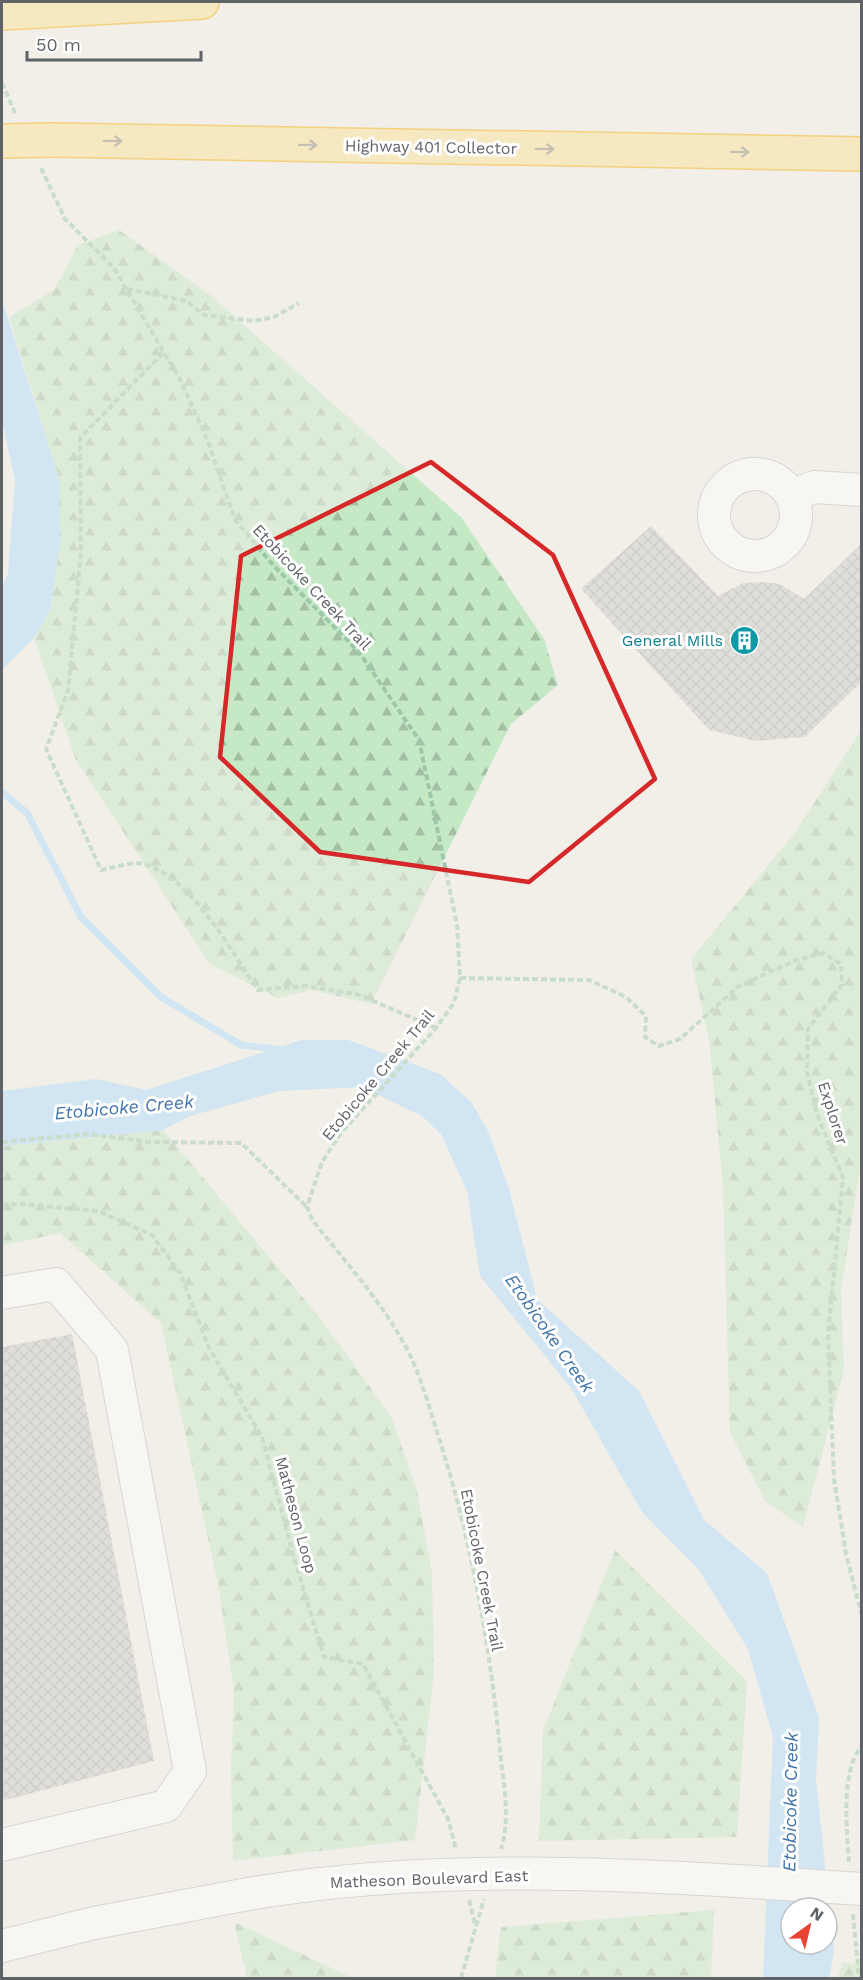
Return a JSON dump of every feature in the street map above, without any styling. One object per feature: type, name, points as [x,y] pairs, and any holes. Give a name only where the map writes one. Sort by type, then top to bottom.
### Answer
[{"type":"highway","points":[[2,13],[201,2]]},
{"type":"highway","name":"Highway 401 Collector","points":[[2,141],[861,154]]},
{"type":"street","points":[[791,496],[814,487],[861,490]]},
{"type":"street","points":[[2,1293],[56,1284],[111,1350],[190,1771],[166,1806],[2,1845]]},
{"type":"street","name":"Matheson Boulevard East","points":[[2,1946],[94,1923],[306,1884],[451,1876],[557,1874],[658,1876],[861,1889]]},
{"type":"path","name":"Etobicoke Creek Trail","points":[[65,219],[114,268],[182,383],[208,442],[235,520],[274,566],[359,652],[419,740],[457,925],[460,978],[454,1003],[436,1028],[341,1133],[322,1162],[307,1207],[313,1221],[384,1309],[409,1354],[452,1479],[472,1563],[496,1713],[506,1814],[505,1834],[498,1857]]},
{"type":"path","points":[[127,289],[187,301],[204,315],[254,321],[274,317],[299,303]]},
{"type":"path","points":[[163,353],[80,438],[81,553],[68,691],[46,749],[101,870],[142,863],[171,878],[209,918],[258,990],[304,986],[357,994],[436,1028]]},
{"type":"path","name":"Explorer","points":[[460,978],[589,980],[626,997],[646,1016],[645,1037],[659,1046],[680,1039],[740,986],[794,961],[823,952],[841,964],[842,985],[808,1029],[807,1072],[817,1113],[843,1178],[828,1334],[834,1479],[846,1554],[861,1616]]},
{"type":"path","points":[[2,1142],[88,1134],[150,1142],[241,1143],[307,1207]]},
{"type":"path","name":"Matheson Loop","points":[[2,1205],[20,1204],[98,1211],[152,1236],[180,1273],[209,1348],[262,1437],[294,1558],[324,1657],[363,1664],[448,1819],[456,1851]]},
{"type":"path","points":[[461,1978],[486,1891]]},
{"type":"path","points":[[467,1893],[475,1925]]},
{"type":"highlighted area","points":[[431,462],[553,555],[655,779],[529,882],[320,852],[220,757],[241,556]]},
{"type":"green space","points":[[119,230],[210,295],[461,517],[544,639],[558,685],[511,724],[371,1004],[312,990],[278,998],[210,964],[76,760],[34,638],[50,610],[59,478],[9,317],[54,290],[78,245]]},
{"type":"green space","points":[[861,731],[861,1161],[841,1291],[844,1370],[803,1527],[765,1501],[730,1432],[723,1187],[709,1039],[691,959],[794,834]]},
{"type":"green space","points":[[163,1130],[320,1318],[392,1418],[417,1491],[432,1574],[434,1672],[415,1840],[233,1861],[231,1770],[234,1690],[218,1584],[161,1323],[60,1233],[2,1246],[2,1146]]},
{"type":"green space","points":[[615,1550],[747,1681],[737,1837],[539,1841],[543,1731]]},
{"type":"green space","points":[[714,1910],[711,1978],[495,1978],[501,1927]]},
{"type":"green space","points":[[234,1922],[353,1978],[247,1978]]},
{"type":"green space","points":[[842,1963],[861,1964],[861,1978],[838,1978]]},
{"type":"water","points":[[2,300],[59,478],[60,545],[50,610],[34,638],[2,670],[2,587],[8,574],[15,480],[2,421]]},
{"type":"water","name":"Etobicoke Creek","points":[[302,1040],[348,1040],[440,1074],[471,1102],[488,1131],[509,1189],[537,1299],[639,1391],[704,1520],[767,1573],[819,1718],[816,1780],[828,1896],[779,1896],[779,1956],[833,1956],[829,1978],[763,1978],[773,1737],[748,1649],[699,1570],[642,1512],[571,1388],[480,1276],[467,1191],[441,1134],[422,1116],[362,1087],[279,1091],[190,1116],[163,1130],[2,1146],[2,1091],[96,1079],[146,1090]]},
{"type":"building","name":"General Mills","points":[[651,526],[718,596],[743,583],[765,582],[780,584],[804,599],[861,544],[861,682],[805,737],[756,741],[709,730],[581,589]]},
{"type":"building","points":[[72,1334],[154,1761],[2,1801],[2,1347]]},
{"type":"waterway","points":[[2,792],[27,813],[81,917],[161,997],[241,1045],[283,1050]]},
{"type":"place","name":"General Mills","points":[[744,640]]}]
